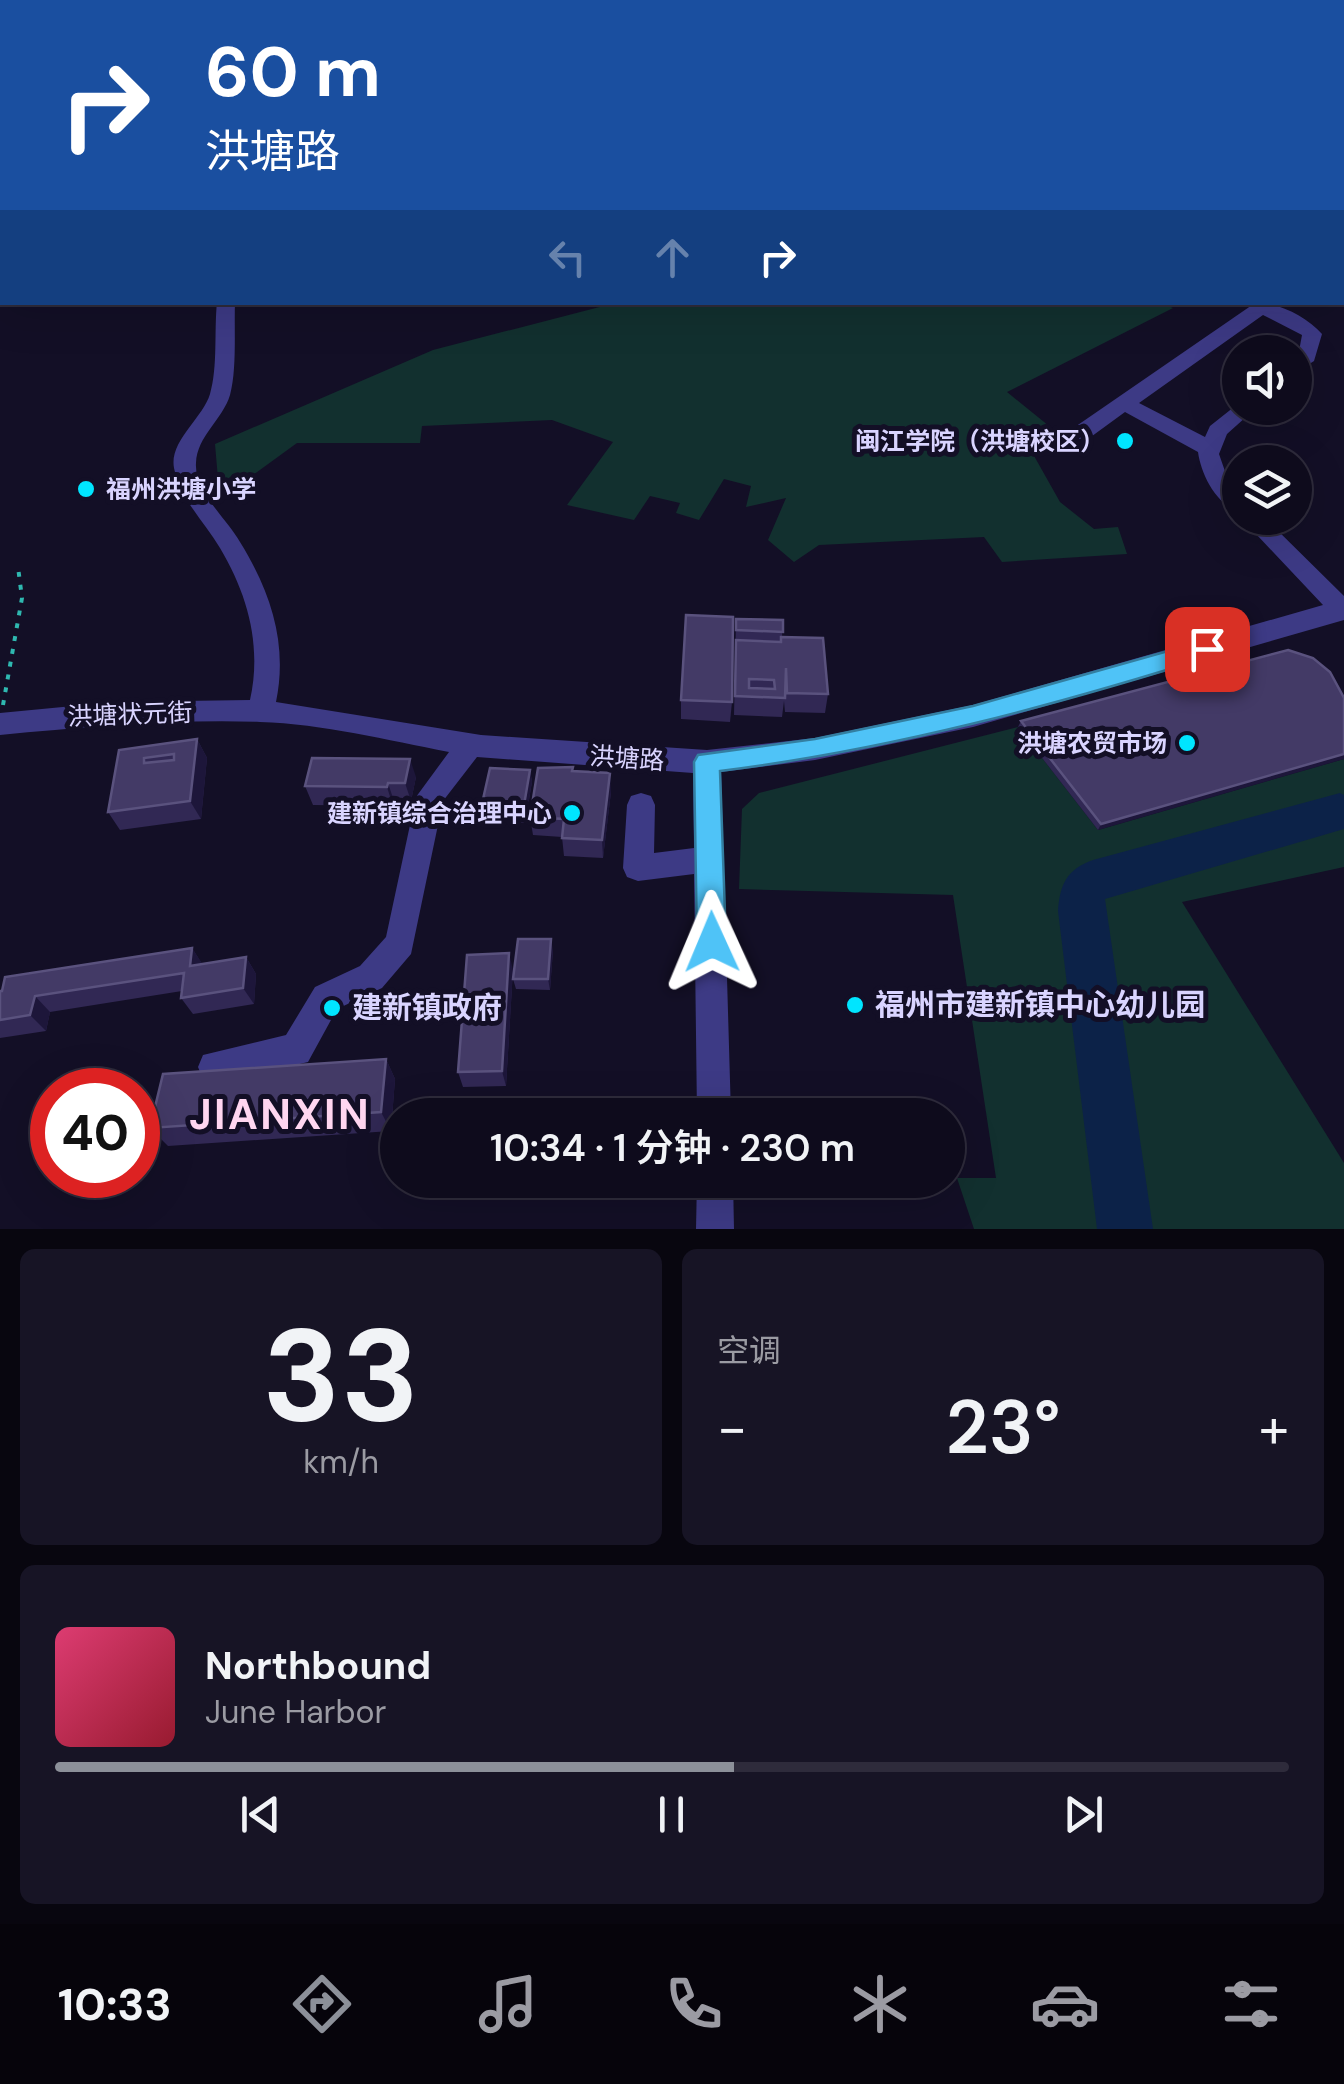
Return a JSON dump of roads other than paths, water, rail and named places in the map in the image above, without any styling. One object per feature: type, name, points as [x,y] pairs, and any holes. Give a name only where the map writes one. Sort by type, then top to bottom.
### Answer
[{"type":"street","points":[[226,305],[220,395],[187,452],[184,470],[239,564],[264,616],[269,652],[261,711]]},
{"type":"street","points":[[1222,335],[1262,307],[1302,325],[1312,335]]},
{"type":"street","points":[[1080,434],[1222,335]]},
{"type":"street","points":[[1125,404],[1210,449]]},
{"type":"street","points":[[1222,485],[1209,462],[1210,449],[1224,425]]},
{"type":"street","points":[[1269,535],[1344,609]]},
{"type":"street","name":"洪塘路","points":[[313,716],[472,744],[707,762],[815,749],[973,716],[1344,609]]},
{"type":"street","name":"洪塘状元街","points":[[0,730],[115,712],[261,711],[313,716]]},
{"type":"street","points":[[215,1067],[296,1050],[326,998],[371,978],[388,962],[400,944],[430,797],[472,744]]},
{"type":"street","points":[[707,762],[714,1098]]},
{"type":"street","points":[[641,805],[638,868],[710,858]]},
{"type":"street","points":[[707,1228],[712,1198]]},
{"type":"waterway","points":[[1125,1229],[1081,911],[1082,892],[1093,880],[1340,812]]},
{"type":"place","name":"闽江学院（洪塘校区）","points":[[1125,441]]},
{"type":"place","name":"福州洪塘小学","points":[[86,489]]},
{"type":"place","name":"洪塘农贸市场","points":[[1187,743]]},
{"type":"place","name":"建新镇综合治理中心","points":[[572,813]]},
{"type":"place","name":"福州市建新镇中心幼儿园","points":[[855,1005]]},
{"type":"place","name":"建新镇政府","points":[[332,1008]]},
{"type":"district","name":"JIANXIN","points":[[280,1114]]}]
